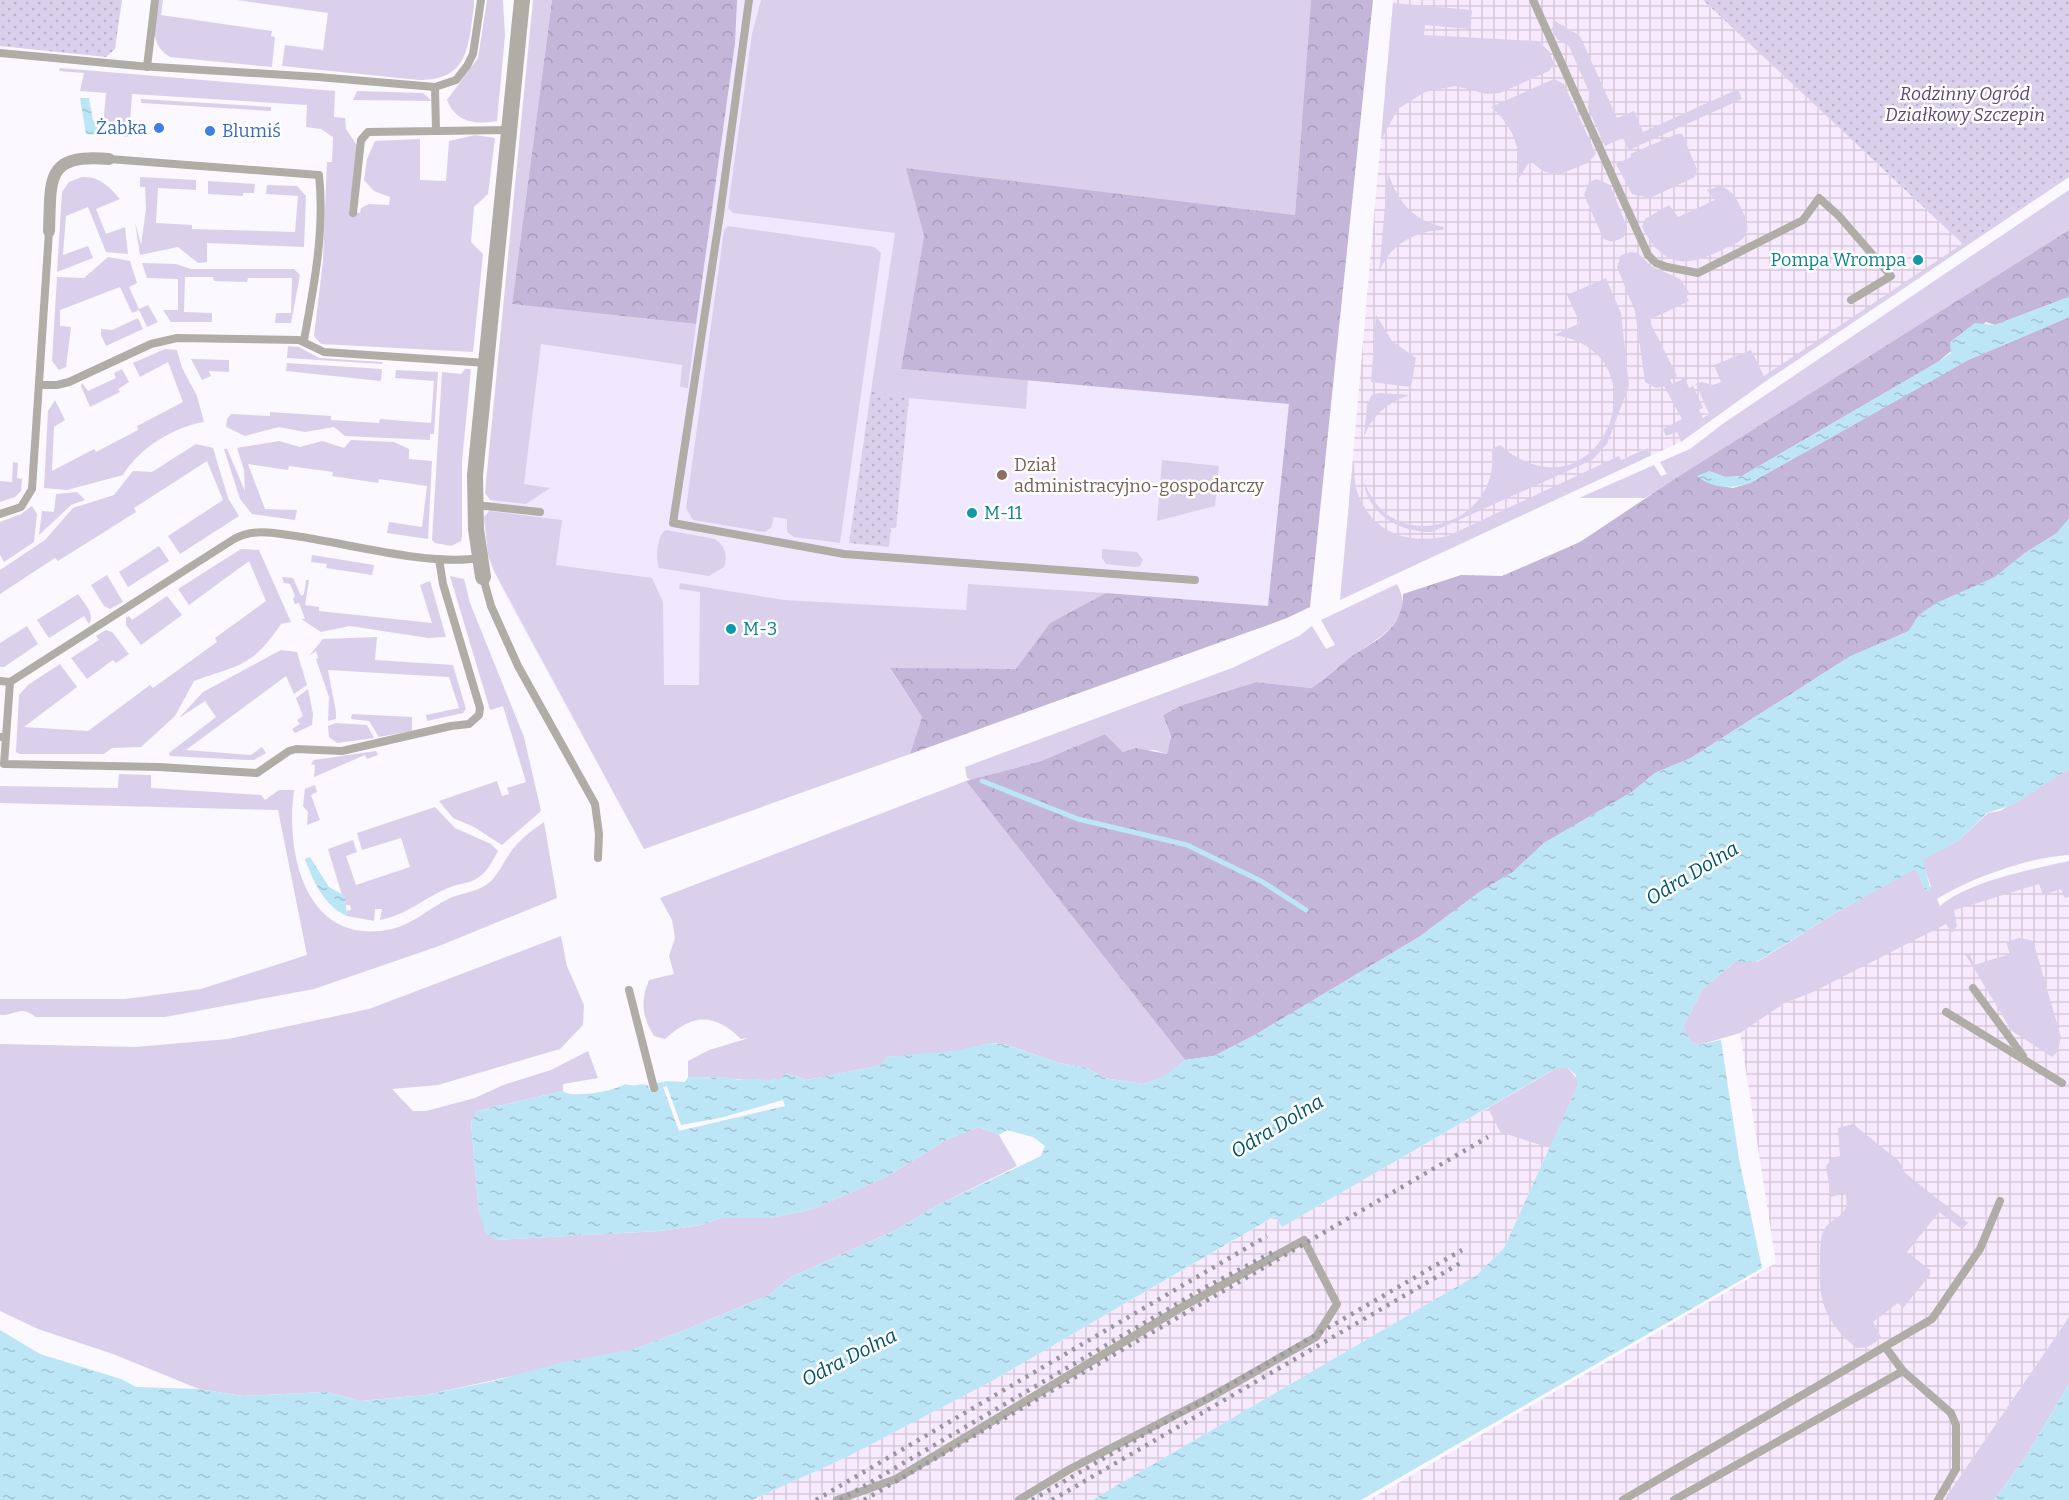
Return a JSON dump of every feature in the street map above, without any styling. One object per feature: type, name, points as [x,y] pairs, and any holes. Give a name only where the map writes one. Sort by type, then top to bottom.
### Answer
[{"type":"street","points":[[483,577],[476,505],[476,475],[522,0]]},
{"type":"street","points":[[49,231],[51,187],[56,170],[72,160],[109,159]]},
{"type":"lane","points":[[147,66],[155,0]]},
{"type":"lane","points":[[0,53],[435,87],[456,80],[467,66],[473,54],[481,0]]},
{"type":"lane","points":[[749,0],[720,214],[671,524],[844,554],[1195,580]]},
{"type":"lane","points":[[1533,0],[1648,255],[1656,263],[1698,273],[1803,220],[1819,198],[1839,216],[1891,276],[1851,300]]},
{"type":"lane","points":[[435,87],[436,131]]},
{"type":"lane","points":[[353,213],[361,140],[368,132],[510,130]]},
{"type":"lane","points":[[109,159],[319,175],[321,193],[318,245],[303,340]]},
{"type":"lane","points":[[0,514],[21,507],[33,489],[49,231]]},
{"type":"lane","points":[[39,385],[57,386],[69,382],[151,344],[177,338],[303,340],[324,352],[487,363]]},
{"type":"lane","points":[[476,505],[540,512]]},
{"type":"lane","points":[[439,559],[443,584],[480,708],[479,715],[469,724],[342,751],[296,749],[286,753],[257,773],[159,767],[2,764],[5,682],[242,534],[267,532],[439,559],[460,561],[480,558]]},
{"type":"lane","points":[[483,577],[491,606],[518,666],[596,804],[599,834],[598,858]]},
{"type":"lane","points":[[1973,988],[2026,1061]]},
{"type":"lane","points":[[629,990],[654,1088]]},
{"type":"lane","points":[[1946,1012],[2062,1083]]},
{"type":"lane","points":[[1623,1500],[1932,1319],[1980,1249],[2000,1201]]},
{"type":"lane","points":[[837,1500],[896,1479],[1182,1307],[1304,1240],[1337,1304],[1316,1336],[1207,1399],[1070,1469],[1018,1500]]},
{"type":"lane","points":[[1886,1348],[1903,1371],[1951,1413],[1956,1425],[1956,1469],[1938,1500]]},
{"type":"lane","points":[[1674,1500],[1903,1371]]},
{"type":"shaded area","points":[[552,0],[1351,0],[1287,618],[644,849],[505,594],[493,569],[489,541]]},
{"type":"shaded area","points":[[1393,0],[1703,0],[1964,245],[1678,434],[1681,442],[1650,456],[1646,448],[1341,593]]},
{"type":"shaded area","points":[[2069,870],[2069,1317],[1944,1500],[1369,1500],[1776,1263],[1740,1033],[1785,1003],[1813,992],[1954,906]]},
{"type":"shaded area","points":[[1557,1068],[1577,1087],[1504,1248],[1477,1275],[1092,1500],[752,1500],[847,1457],[992,1381],[1276,1216],[1282,1227]]},
{"type":"green space","points":[[0,0],[122,0],[115,49],[106,57],[0,46]]},
{"type":"green space","points":[[158,0],[163,0],[161,15],[272,31],[271,36],[275,37],[272,67],[170,57],[158,46],[156,39]]},
{"type":"green space","points":[[237,0],[474,0],[474,6],[467,47],[457,67],[448,74],[435,79],[419,80],[282,66],[285,45],[323,50],[328,13]]},
{"type":"green space","points":[[487,0],[503,0],[505,36],[497,121],[473,122],[455,113],[447,100],[478,58]]},
{"type":"green space","points":[[533,0],[552,0],[512,304],[696,324],[688,388],[680,387],[682,365],[541,344],[524,484],[550,488],[526,504],[490,500],[485,493]]},
{"type":"green space","points":[[552,0],[737,0],[735,43],[696,324],[512,304]]},
{"type":"green space","points":[[761,0],[1311,0],[1295,215],[907,168],[924,236],[901,369],[1028,380],[1026,409],[909,398],[871,391],[895,233],[733,213],[728,208],[752,34]]},
{"type":"green space","points":[[1311,0],[1373,0],[1310,607],[1287,618],[910,754],[922,717],[890,668],[1016,669],[1050,623],[1106,593],[1268,606],[1289,404],[901,369],[924,236],[906,168],[1295,215]]},
{"type":"green space","name":"Rodzinny Ogród Działkowy Szczepin","points":[[1703,0],[2069,0],[2069,173],[1964,245]]},
{"type":"green space","points":[[1393,3],[1472,10],[1470,29],[1425,25],[1424,35],[1537,41],[1549,51],[1554,64],[1549,71],[1500,93],[1487,94],[1455,86],[1425,92],[1398,109],[1381,140]]},
{"type":"green space","points":[[1555,21],[1580,36],[1617,118],[1634,111],[1643,132],[1738,89],[1742,99],[1629,150],[1623,138],[1605,146],[1588,108],[1589,92],[1569,46],[1557,39],[1552,28]]},
{"type":"green space","points":[[60,68],[335,91],[334,117],[345,118],[346,129],[358,147],[349,212],[360,213],[361,208],[369,204],[389,205],[390,197],[374,191],[364,180],[367,159],[375,141],[420,139],[420,180],[446,181],[449,141],[475,135],[495,138],[488,194],[474,207],[471,242],[483,254],[473,352],[321,344],[314,336],[323,261],[327,162],[332,162],[333,137],[321,129],[306,127],[307,105],[132,94],[129,137],[111,135],[111,126],[103,126],[106,93],[80,91],[84,73],[59,71]]},
{"type":"green space","points":[[1554,79],[1564,84],[1596,154],[1588,163],[1557,175],[1543,171],[1530,161],[1516,183],[1518,161],[1515,141],[1506,123],[1491,107]]},
{"type":"green space","points":[[357,91],[423,93],[432,101],[353,100]]},
{"type":"green space","points":[[141,99],[271,107],[271,111],[141,103]]},
{"type":"green space","points":[[1682,134],[1697,169],[1695,177],[1650,198],[1632,194],[1616,164],[1631,157],[1630,154]]},
{"type":"green space","points":[[1388,172],[1396,192],[1415,215],[1444,227],[1443,230],[1423,233],[1404,241],[1389,255],[1379,273]]},
{"type":"green space","points":[[2069,173],[2069,177],[1766,381],[1681,442],[1677,432],[1666,436],[1663,429],[1682,419],[1664,386],[1656,388],[1645,382],[1635,311],[1617,267],[1621,255],[1631,252],[1638,253],[1651,266],[1680,279],[1690,294],[1686,296],[1689,301],[1649,320],[1677,376],[1670,379],[1672,384],[1685,378],[1689,388],[1693,386],[1703,408],[1699,410],[1703,418],[1709,414],[1696,384],[1702,382],[1713,385],[1721,382],[1714,365],[1751,350],[1764,376]]},
{"type":"green space","points":[[82,177],[94,178],[103,183],[120,199],[96,209],[106,234],[125,227],[128,254],[106,252],[88,207],[66,216],[63,255],[88,246],[93,258],[57,272],[62,192],[69,182]]},
{"type":"green space","points":[[140,177],[196,180],[196,190],[158,188],[156,223],[192,225],[192,229],[295,232],[298,196],[266,194],[267,185],[297,186],[306,196],[304,247],[207,243],[207,262],[198,263],[178,247],[140,255],[135,222],[141,245],[146,209],[145,187],[140,187]]},
{"type":"green space","points":[[1597,179],[1610,185],[1627,227],[1624,237],[1616,241],[1603,238],[1584,195],[1589,182]]},
{"type":"green space","points":[[208,181],[255,184],[254,193],[243,193],[243,196],[208,194]]},
{"type":"green space","points":[[1721,186],[1733,194],[1747,221],[1747,232],[1744,238],[1713,254],[1689,261],[1668,258],[1659,251],[1642,227],[1645,219],[1669,205],[1678,217],[1715,200],[1707,190]]},
{"type":"green space","points":[[2069,190],[2069,230],[1645,498],[1579,498],[1654,465],[1661,476],[1667,474],[1660,462],[1690,449],[1724,423]]},
{"type":"green space","points":[[728,226],[875,247],[881,253],[840,543],[794,537],[787,532],[787,519],[774,517],[771,528],[764,532],[693,520],[686,508],[724,230]]},
{"type":"green space","points":[[2069,230],[2069,297],[1995,325],[1986,322],[1938,362],[1742,476],[1725,477],[1709,471],[1720,486],[1733,488],[1750,483],[1968,360],[2069,317],[2069,519],[2057,533],[2025,553],[1995,577],[1919,615],[1909,631],[1849,657],[1691,758],[1655,773],[1632,792],[1544,843],[1513,872],[1481,891],[1419,937],[1255,1035],[1214,1056],[1185,1060],[966,781],[1041,761],[1105,734],[1123,752],[1136,748],[1167,754],[1171,736],[1163,715],[1182,705],[1256,682],[1311,688],[1352,656],[1380,638],[1394,625],[1402,606],[1403,594],[1461,575],[1502,576],[1580,542],[1673,480]]},
{"type":"green space","points":[[108,257],[130,261],[137,283],[129,287],[139,309],[148,305],[158,322],[147,327],[139,310],[132,313],[120,287],[60,310],[60,326],[71,327],[66,367],[59,370],[52,361],[57,277],[84,278]]},
{"type":"green space","points":[[142,263],[176,264],[191,269],[294,269],[300,275],[291,323],[275,323],[276,313],[291,313],[292,278],[248,278],[247,282],[214,281],[213,277],[185,277],[184,312],[212,313],[212,322],[171,322],[163,310],[178,310],[178,279],[147,278]]},
{"type":"green space","points":[[1606,278],[1621,313],[1629,386],[1607,444],[1592,460],[1432,532],[1408,529],[1379,513],[1372,504],[1363,481],[1384,512],[1398,521],[1430,526],[1461,515],[1473,505],[1483,492],[1490,477],[1492,449],[1500,445],[1535,465],[1566,466],[1591,452],[1608,428],[1614,399],[1609,371],[1589,348],[1554,335],[1580,323],[1567,295]]},
{"type":"green space","points":[[1376,315],[1392,341],[1416,358],[1411,387],[1371,382]]},
{"type":"green space","points":[[138,318],[143,329],[106,346],[101,329],[112,330]]},
{"type":"green space","points":[[288,346],[299,347],[319,358],[382,362],[382,364],[287,358]]},
{"type":"green space","points":[[165,349],[177,350],[182,368],[197,396],[204,422],[181,429],[158,440],[138,456],[123,475],[67,490],[44,488],[48,411],[55,400],[65,420],[54,427],[52,471],[138,430],[137,426],[183,402],[168,362],[140,377],[133,363]]},
{"type":"green space","points":[[191,359],[229,360],[229,372],[209,371],[211,376],[202,380]]},
{"type":"green space","points":[[287,363],[382,369],[381,381],[286,371]]},
{"type":"green space","points":[[122,369],[129,382],[118,389],[120,392],[90,407],[81,386],[82,383],[88,391],[116,378],[114,373]]},
{"type":"green space","points":[[465,369],[471,369],[462,461],[462,536],[461,541],[451,546],[435,543],[432,540],[442,372],[461,374]]},
{"type":"green space","points":[[396,370],[438,372],[434,434],[430,434],[430,440],[345,436],[334,427],[305,432],[279,427],[245,436],[226,427],[227,419],[231,414],[270,416],[270,412],[331,416],[331,420],[379,423],[380,419],[431,423],[434,381],[395,378]]},
{"type":"green space","points":[[871,391],[909,398],[896,528],[891,528],[889,547],[849,543]]},
{"type":"green space","points":[[1379,393],[1410,395],[1382,410],[1371,422],[1364,437],[1367,404],[1372,395]]},
{"type":"green space","points":[[351,440],[394,442],[409,449],[409,459],[432,461],[428,539],[387,533],[389,522],[422,527],[427,486],[379,479],[378,483],[332,476],[333,472],[289,466],[288,470],[248,464],[265,509],[297,510],[295,520],[252,514],[240,499],[224,449],[227,449],[245,491],[244,470],[237,448],[279,441],[300,447],[322,441],[344,448]]},
{"type":"green space","points":[[196,444],[213,448],[228,498],[239,516],[180,554],[168,536],[223,500],[207,461],[134,508],[136,512],[58,561],[55,558],[0,594],[0,570],[45,540],[73,508],[114,495],[133,471],[152,472]]},
{"type":"green space","points":[[1647,448],[1650,456],[1340,600],[1353,460],[1356,487],[1363,505],[1372,517],[1393,533],[1419,539],[1448,536],[1619,456],[1621,460]]},
{"type":"green space","points":[[1162,460],[1219,466],[1215,506],[1157,521]]},
{"type":"green space","points":[[13,462],[18,463],[17,478],[22,479],[21,491],[15,497],[0,502],[0,481],[12,482]]},
{"type":"green space","points":[[77,492],[85,500],[71,505],[39,535],[42,511],[54,512],[56,494]]},
{"type":"green space","points":[[32,506],[37,514],[34,542],[4,562],[0,555],[0,522],[21,514]]},
{"type":"green space","points":[[489,511],[562,520],[556,565],[652,578],[663,602],[664,685],[699,685],[700,592],[679,589],[680,583],[784,600],[966,610],[968,584],[1106,593],[1050,623],[1017,669],[890,669],[922,717],[910,754],[644,849],[493,569],[488,555],[484,517]]},
{"type":"green space","points":[[666,530],[715,539],[725,551],[724,567],[709,576],[659,568],[658,548]]},
{"type":"green space","points":[[159,546],[169,561],[128,587],[119,572]]},
{"type":"green space","points":[[241,549],[259,550],[291,622],[281,624],[261,649],[244,663],[194,681],[175,716],[141,747],[112,748],[104,754],[20,754],[16,752],[19,695],[28,685],[60,664],[77,687],[24,727],[88,731],[150,685],[153,688],[217,642],[215,638],[266,601],[249,561],[189,605],[178,589]]},
{"type":"green space","points":[[1102,549],[1137,552],[1143,560],[1140,566],[1135,567],[1106,564],[1102,558]]},
{"type":"green space","points":[[312,555],[374,565],[372,575],[326,568],[327,564],[311,562]]},
{"type":"green space","points":[[107,575],[123,602],[110,609],[104,606],[91,585]]},
{"type":"green space","points":[[450,576],[464,579],[470,603],[524,737],[541,811],[502,845],[474,827],[453,818],[439,801],[497,781],[502,796],[509,794],[507,788],[526,782],[503,706],[490,710]]},
{"type":"green space","points":[[282,577],[293,578],[301,596],[304,594],[306,580],[309,580],[305,605],[319,607],[319,611],[432,623],[420,585],[430,581],[446,637],[428,638],[350,626],[321,632],[301,619],[305,619],[299,603],[295,604],[293,599],[295,596],[290,584],[284,583]]},
{"type":"green space","points":[[1397,584],[1402,597],[1402,608],[1391,627],[1311,688],[1256,682],[1182,705],[1163,715],[1171,736],[1167,754],[1154,750],[1123,752],[1105,734],[1041,761],[971,780],[967,778],[965,767],[1232,668],[1299,636],[1312,626],[1326,649],[1335,645],[1321,620]]},
{"type":"green space","points":[[78,594],[90,612],[89,624],[84,616],[49,638],[37,620]]},
{"type":"green space","points":[[167,596],[182,615],[141,645],[126,625],[126,618],[129,616],[132,620]]},
{"type":"green space","points":[[27,626],[38,644],[4,667],[0,667],[0,643]]},
{"type":"green space","points":[[106,630],[112,632],[129,654],[116,663],[113,660],[87,679],[71,658],[99,640],[96,636]]},
{"type":"green space","points":[[377,637],[375,660],[453,665],[466,709],[463,713],[427,721],[426,715],[459,708],[449,677],[328,670],[336,719],[328,721],[329,697],[316,659],[318,658],[316,651],[309,656],[323,639]]},
{"type":"green space","points":[[281,650],[297,652],[307,685],[294,694],[286,676],[186,750],[251,755],[262,747],[266,753],[254,760],[170,756],[169,753],[216,717],[205,701],[179,718],[203,692]]},
{"type":"green space","points":[[308,689],[313,714],[312,725],[295,733],[292,729],[300,724],[297,720],[303,716],[296,698]]},
{"type":"green space","points":[[352,714],[412,717],[412,731],[379,737],[369,721],[351,719]]},
{"type":"green space","points":[[336,723],[367,725],[374,738],[337,743],[329,737],[328,726]]},
{"type":"green space","points":[[376,751],[378,755],[367,759],[365,755],[314,777],[315,765],[311,764],[314,760]]},
{"type":"green space","points":[[2069,769],[2069,855],[2019,864],[1983,876],[1937,899],[1940,906],[1966,890],[1983,883],[2069,861],[2069,897],[2065,898],[2061,889],[2043,895],[2039,884],[1954,910],[1957,926],[1952,933],[1946,924],[1813,992],[1785,1003],[1740,1033],[1699,1045],[1691,1042],[1683,1027],[1702,990],[1735,962],[1757,962],[1837,912],[1916,868],[1925,890],[1931,887],[1922,860],[1959,840],[1988,813],[2000,811]]},
{"type":"green space","points":[[119,774],[151,775],[151,788],[261,795],[265,800],[279,790],[294,790],[293,841],[298,867],[307,891],[321,910],[339,924],[363,931],[400,927],[448,899],[486,885],[497,874],[517,844],[544,822],[557,898],[439,946],[314,989],[165,1017],[36,1017],[25,1011],[0,1015],[0,999],[125,999],[201,989],[307,955],[278,810],[0,803],[0,786],[118,788]]},
{"type":"green space","points":[[966,781],[1185,1060],[1164,1077],[1143,1084],[1104,1078],[1087,1068],[1059,1063],[1004,1044],[991,1043],[959,1051],[887,1057],[882,1065],[807,1080],[787,1073],[780,1080],[771,1081],[688,1077],[688,1061],[709,1050],[749,1038],[741,1039],[721,1024],[703,1020],[685,1025],[665,1039],[654,1036],[644,1009],[646,988],[649,980],[674,974],[669,956],[675,938],[672,920],[660,898]]},
{"type":"green space","points":[[315,785],[317,792],[311,795],[320,820],[307,825],[308,812],[303,806],[305,789]]},
{"type":"green space","points":[[435,807],[455,828],[491,844],[498,851],[488,869],[475,879],[448,888],[390,918],[380,920],[382,909],[375,909],[374,921],[347,916],[346,911],[351,910],[350,905],[345,905],[328,849],[353,840],[357,852],[346,856],[356,885],[410,867],[401,838],[362,850],[357,833]]},
{"type":"green space","points":[[561,936],[567,966],[584,1005],[583,1025],[560,1049],[438,1085],[392,1089],[413,1111],[426,1111],[475,1098],[503,1085],[551,1070],[588,1051],[598,1078],[563,1084],[563,1091],[477,1111],[471,1122],[479,1213],[496,1240],[660,1231],[701,1225],[721,1218],[770,1218],[813,1209],[886,1177],[948,1139],[979,1127],[999,1135],[1017,1166],[938,1205],[896,1230],[791,1277],[769,1295],[685,1330],[635,1349],[426,1395],[360,1401],[327,1392],[242,1396],[199,1389],[113,1354],[38,1329],[0,1311],[0,1044],[135,1047],[228,1039],[369,1009]]},
{"type":"green space","points":[[2019,938],[2031,940],[2034,944],[2061,1037],[2058,1051],[2052,1057],[2012,1031],[1965,954],[1969,953],[1974,965],[2010,954],[2006,942]]},
{"type":"green space","points":[[1557,1068],[1568,1068],[1578,1080],[1550,1148],[1500,1132],[1488,1108]]},
{"type":"green space","points":[[1853,1124],[1899,1161],[1905,1173],[1968,1223],[1962,1229],[1939,1212],[1907,1252],[1930,1270],[1930,1275],[1903,1308],[1898,1303],[1873,1322],[1881,1337],[1870,1346],[1856,1348],[1836,1328],[1830,1318],[1820,1286],[1820,1243],[1823,1233],[1827,1225],[1844,1212],[1846,1207],[1845,1193],[1831,1197],[1826,1166],[1832,1158],[1840,1156],[1838,1128]]},
{"type":"green space","points":[[2069,1317],[2069,1384],[2025,1458],[1994,1500],[1944,1500]]},
{"type":"water","points":[[80,98],[89,98],[93,120],[101,135],[86,134]]},
{"type":"water","points":[[2069,297],[2069,317],[1968,360],[1750,483],[1722,487],[1697,476],[1709,471],[1725,477],[1742,476],[1938,362],[1951,353],[1950,342],[1975,323],[1995,325]]},
{"type":"water","name":"Odra Dolna","points":[[2069,519],[2069,769],[2013,805],[1987,813],[1959,840],[1923,860],[1931,892],[1925,890],[1916,869],[1837,912],[1756,962],[1735,962],[1702,990],[1683,1027],[1691,1042],[1699,1045],[1721,1040],[1739,1159],[1762,1268],[1361,1500],[1092,1500],[1477,1275],[1504,1248],[1577,1087],[1576,1075],[1568,1068],[1557,1068],[1546,1074],[1282,1227],[1275,1216],[992,1381],[847,1457],[752,1500],[0,1500],[0,1330],[40,1354],[121,1379],[136,1387],[199,1389],[242,1396],[327,1392],[360,1401],[426,1395],[494,1381],[559,1363],[635,1349],[685,1330],[769,1295],[791,1277],[896,1230],[938,1205],[1041,1156],[1045,1146],[1033,1137],[1007,1130],[999,1135],[979,1127],[948,1139],[886,1177],[813,1209],[770,1218],[721,1218],[701,1225],[660,1231],[496,1240],[486,1234],[479,1213],[471,1122],[477,1111],[563,1091],[574,1094],[593,1093],[625,1084],[642,1084],[648,1085],[650,1091],[657,1088],[657,1083],[685,1082],[688,1077],[768,1081],[773,1078],[779,1080],[787,1073],[807,1080],[881,1065],[887,1057],[959,1050],[991,1043],[1003,1044],[1059,1063],[1087,1068],[1104,1078],[1143,1084],[1163,1077],[1185,1060],[1214,1056],[1255,1035],[1419,937],[1481,891],[1513,872],[1544,843],[1632,792],[1655,773],[1691,758],[1849,657],[1909,631],[1919,615],[1936,603],[1995,577],[2025,553],[2057,533]]},
{"type":"water","points":[[310,857],[329,887],[345,896],[347,916],[332,906],[320,892],[305,859]]},
{"type":"water","points":[[2069,1384],[2069,1500],[1994,1500],[2025,1458]]},
{"type":"pier","points":[[667,1086],[681,1125],[720,1118],[783,1100],[785,1106],[679,1131],[663,1087]]},
{"type":"waterway","points":[[982,781],[1078,819],[1187,845],[1261,881],[1306,910]]},
{"type":"railway","points":[[864,1500],[1488,1137]]},
{"type":"railway","points":[[816,1500],[1267,1236]]},
{"type":"railway","points":[[1032,1500],[1462,1250]]},
{"type":"railway","points":[[840,1500],[1206,1287],[1275,1251]]},
{"type":"railway","points":[[1052,1500],[1464,1261]]},
{"type":"place","name":"Żabka","points":[[159,128]]},
{"type":"place","name":"Blumiś","points":[[210,131]]},
{"type":"place","name":"Pompa Wrompa","points":[[1918,260]]},
{"type":"place","name":"Dział administracyjno-gospodarczy","points":[[1002,475]]},
{"type":"place","name":"M-11","points":[[972,513]]},
{"type":"place","name":"M-3","points":[[731,629]]}]
